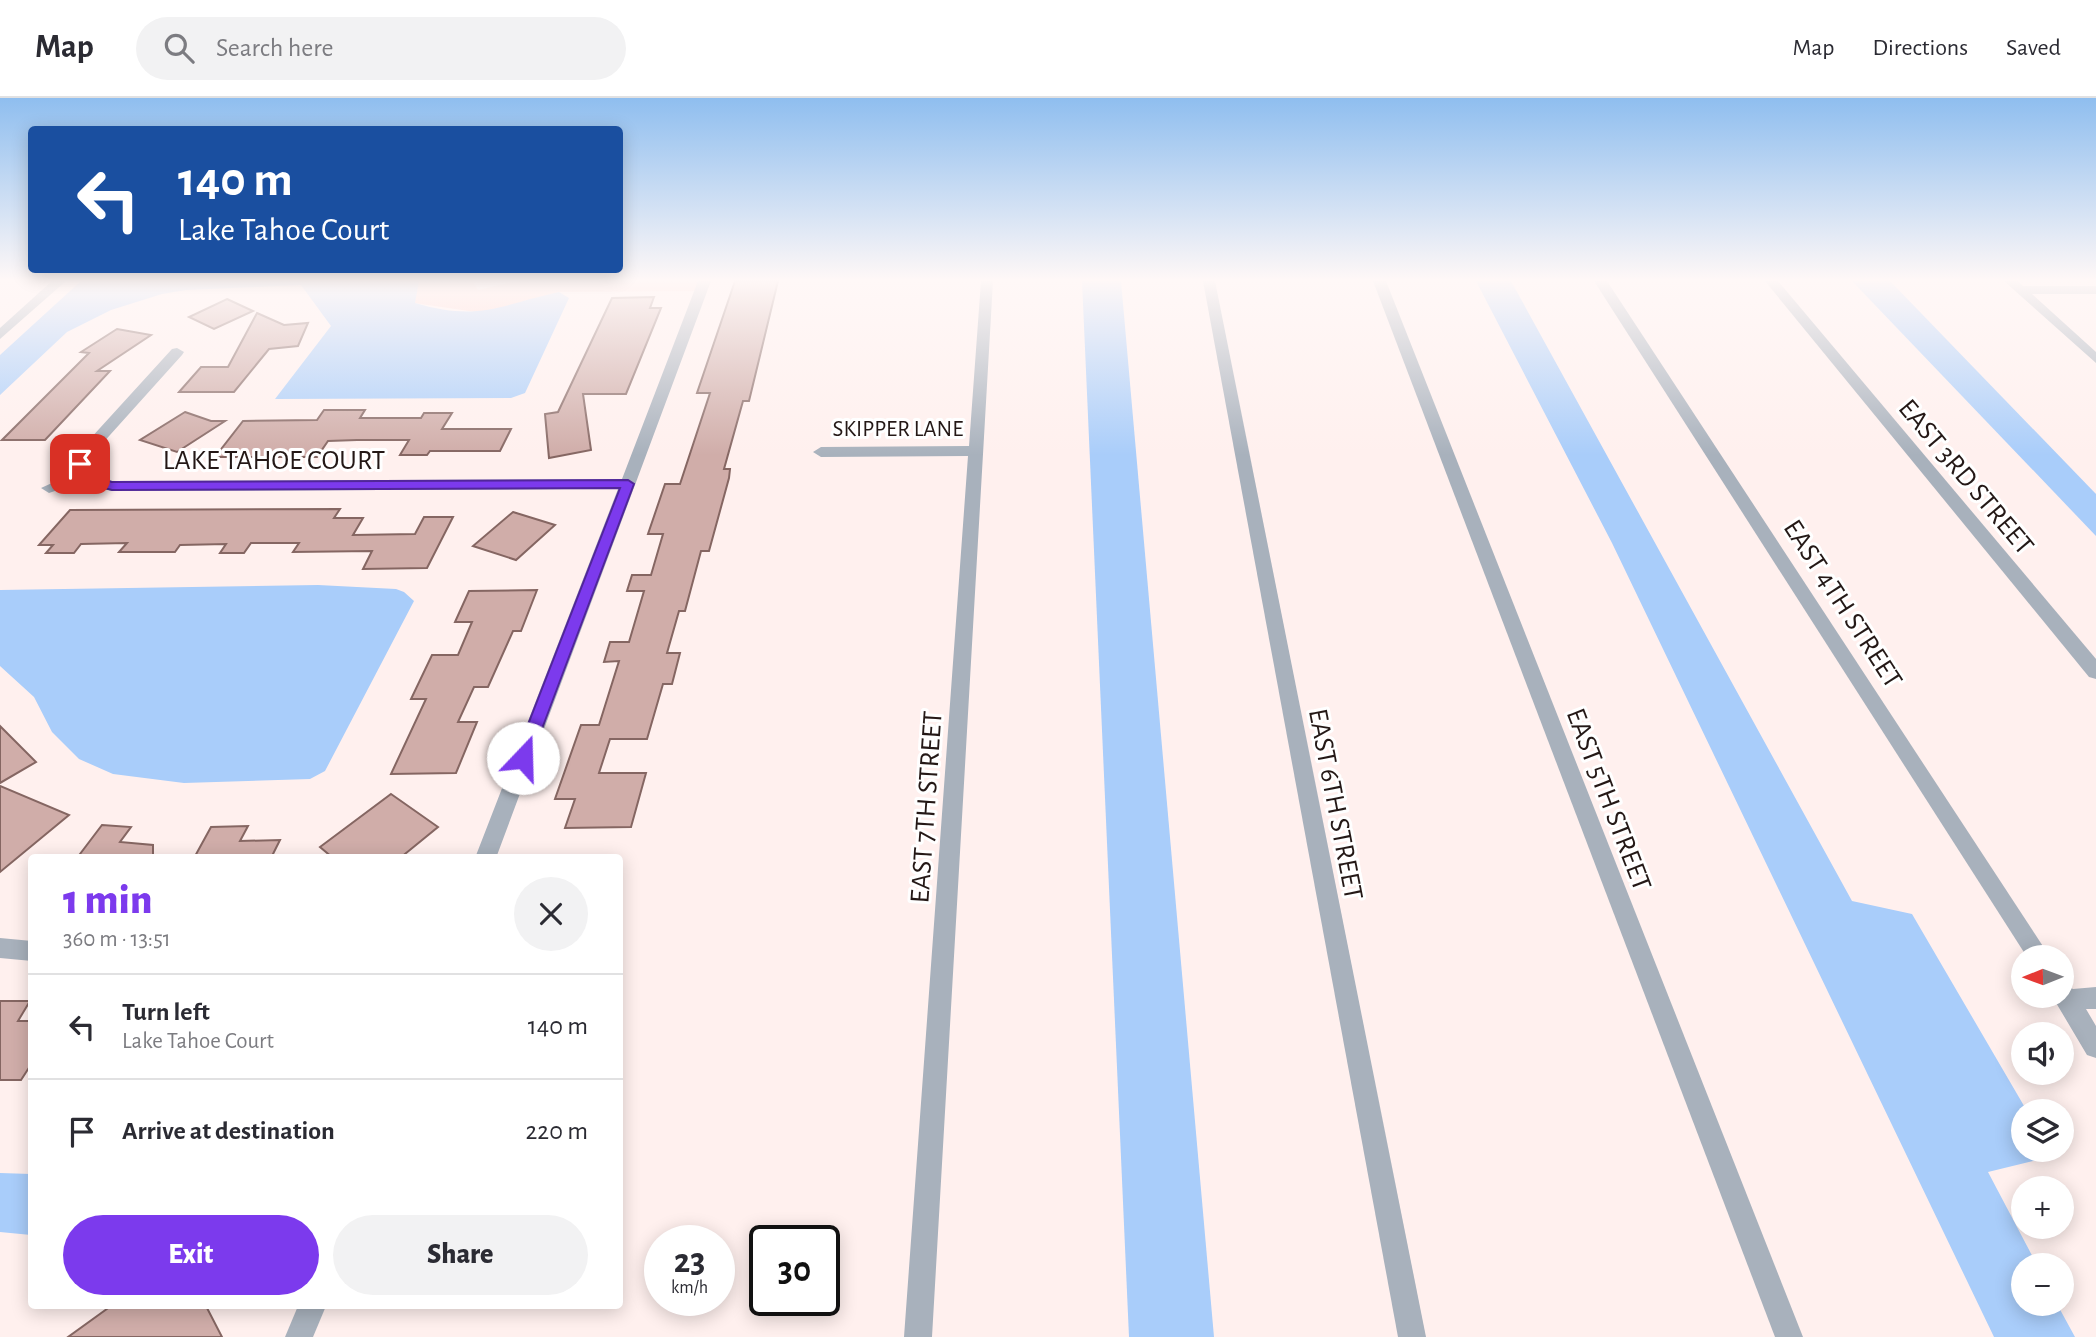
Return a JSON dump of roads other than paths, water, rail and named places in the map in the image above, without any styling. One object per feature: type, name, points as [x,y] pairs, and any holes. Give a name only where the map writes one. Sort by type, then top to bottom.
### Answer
[{"type":"street","points":[[487,854],[683,339]]},
{"type":"street","name":"EAST 7TH STREET","points":[[918,1337],[983,339]]},
{"type":"street","name":"EAST 6TH STREET","points":[[1220,339],[1412,1337]]},
{"type":"street","name":"EAST 5TH STREET","points":[[1402,339],[1789,1337]]},
{"type":"street","name":"EAST 4TH STREET","points":[[1638,339],[2031,945]]},
{"type":"street","name":"EAST 3RD STREET","points":[[1819,339],[2096,672]]},
{"type":"street","points":[[2074,339],[2096,359]]},
{"type":"street","points":[[49,488],[84,475],[80,464],[84,454],[177,352]]},
{"type":"street","name":"SKIPPER LANE","points":[[821,452],[976,451]]},
{"type":"street","name":"LAKE TAHOE COURT","points":[[84,475],[98,484],[112,486],[628,484]]},
{"type":"street","points":[[0,948],[28,951]]},
{"type":"street","points":[[2074,997],[2096,998]]},
{"type":"street","points":[[2072,1008],[2096,1046]]},
{"type":"street","points":[[299,1337],[311,1309]]},
{"type":"water","points":[[18,339],[60,339],[0,395],[0,355]]},
{"type":"water","points":[[321,339],[550,339],[525,393],[511,398],[275,399]]},
{"type":"water","points":[[1085,339],[1126,339],[1214,1337],[1129,1337]]},
{"type":"water","points":[[1506,339],[1543,339],[1852,901],[1912,914],[2020,1099],[2011,1099],[2011,1162],[2029,1162],[1988,1172],[2011,1216],[2011,1239],[2023,1239],[2031,1253],[2011,1253],[2011,1316],[2064,1316],[2075,1337],[1994,1337],[1612,543]]},
{"type":"water","points":[[1907,339],[1946,339],[2096,494],[2096,536]]},
{"type":"water","points":[[318,585],[396,589],[414,601],[325,771],[310,779],[184,783],[113,774],[79,759],[52,732],[34,697],[0,666],[0,590]]},
{"type":"water","points":[[0,1173],[28,1174],[28,1235],[0,1232]]}]
